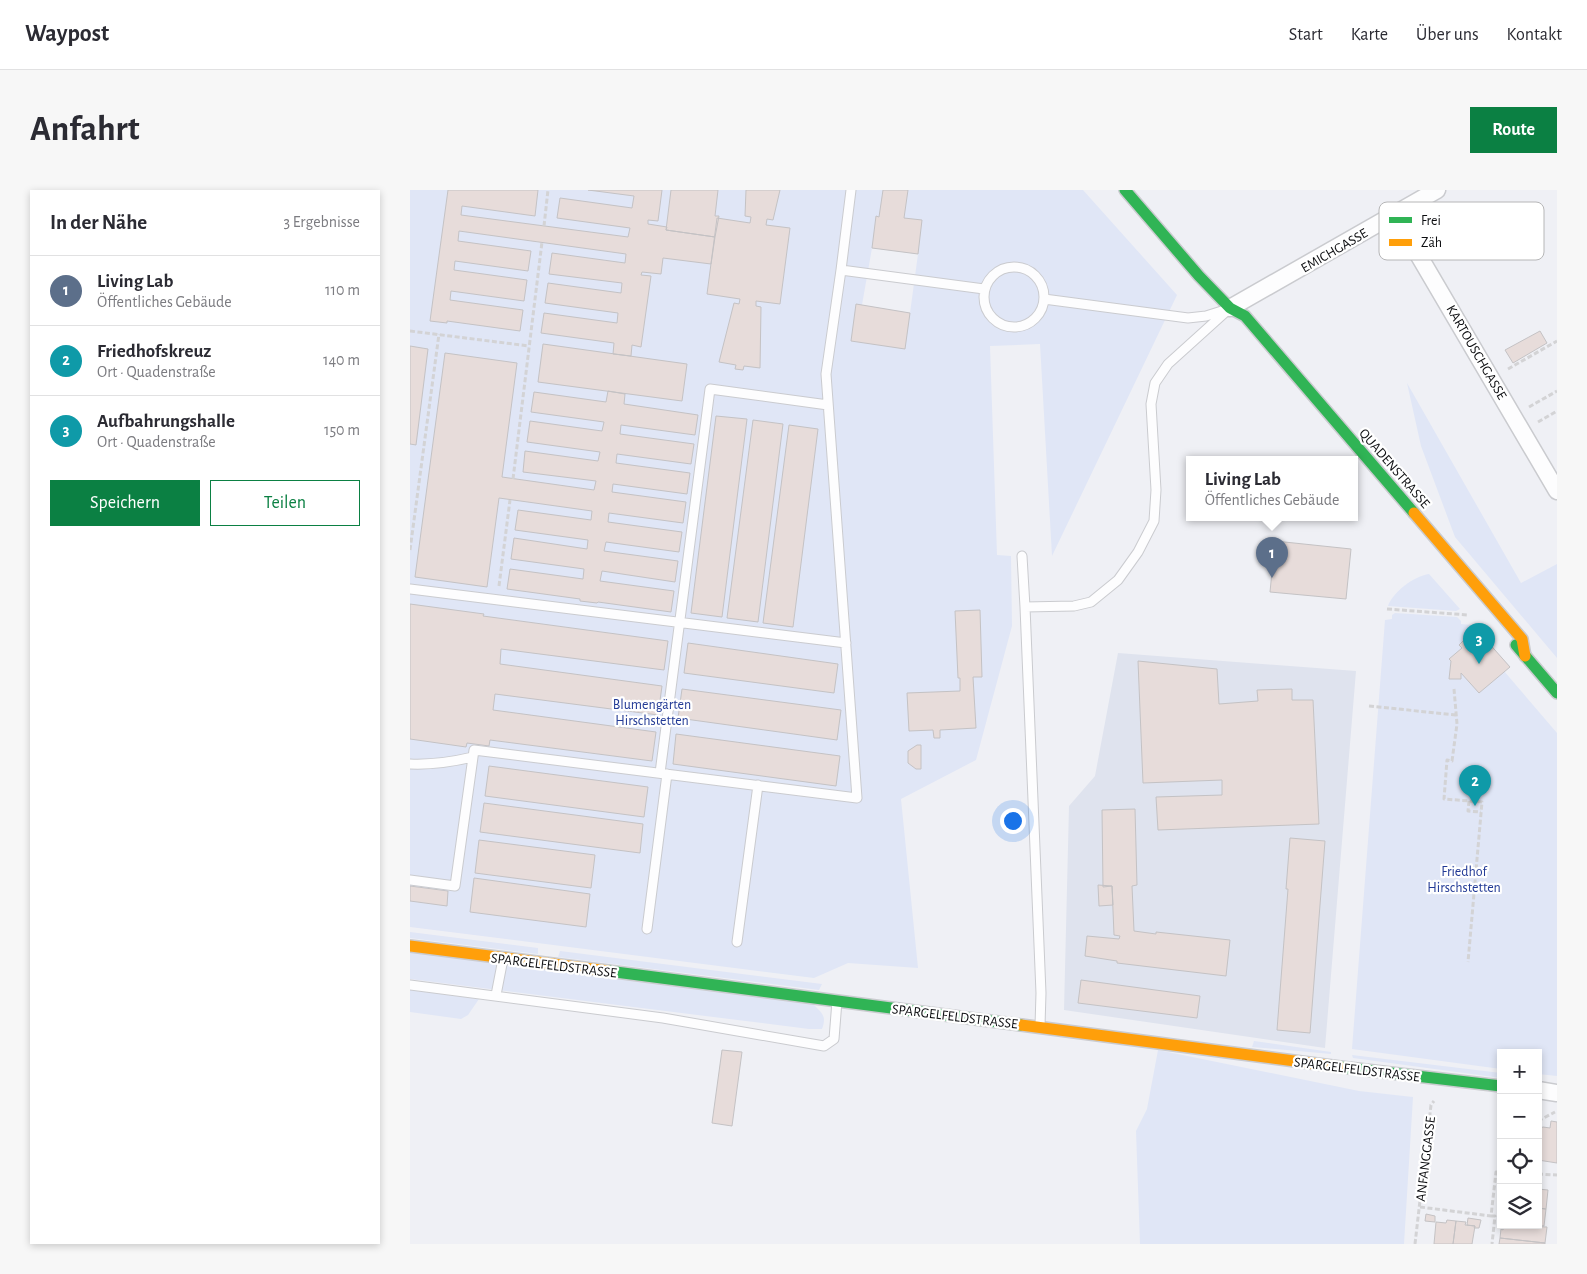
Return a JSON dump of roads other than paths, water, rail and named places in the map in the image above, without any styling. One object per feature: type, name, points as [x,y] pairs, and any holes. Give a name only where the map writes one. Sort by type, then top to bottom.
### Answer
[{"type":"street","name":"QUADENSTRASSE","points":[[1125,190],[1199,276],[1230,308],[1246,316],[1522,639],[1525,656]]},
{"type":"street","name":"EMICHGASSE","points":[[1417,202],[1437,190]]},
{"type":"street","name":"EMICHGASSE","points":[[1230,308],[1379,224]]},
{"type":"street","name":"KARTOUSCHGASSE","points":[[1421,260],[1557,491]]},
{"type":"street","name":"QUADENSTRASSE","points":[[1230,308],[1236,325]]},
{"type":"street","name":"QUADENSTRASSE","points":[[1419,536],[1433,547],[1557,693]]},
{"type":"street","name":"SPARGELFELDSTRASSE","points":[[410,946],[1331,1066],[1497,1086]]},
{"type":"street","points":[[1542,1091],[1557,1093]]},
{"type":"lane","points":[[410,880],[455,886],[474,750],[857,798],[826,374],[851,190]]},
{"type":"lane","points":[[1012,266],[1024,268],[1035,275],[1042,286],[1044,299],[1042,307],[1032,320],[1016,327],[1005,326],[987,312],[984,301],[984,289],[990,278],[999,270],[1012,266]]},
{"type":"lane","points":[[841,270],[984,289]]},
{"type":"lane","points":[[1044,299],[1188,318],[1206,316],[1230,308]]},
{"type":"lane","points":[[1025,608],[1074,606],[1091,602],[1118,580],[1138,552],[1154,521],[1156,490],[1151,404],[1155,383],[1168,364],[1230,308]]},
{"type":"lane","points":[[647,930],[680,622],[710,389],[828,405]]},
{"type":"lane","points":[[1022,556],[1041,993],[1040,1027]]},
{"type":"lane","points":[[410,589],[846,643]]},
{"type":"lane","points":[[410,764],[446,763],[473,757]]},
{"type":"lane","points":[[738,942],[758,785]]},
{"type":"lane","points":[[496,996],[504,958]]},
{"type":"lane","points":[[410,985],[663,1018],[824,1046],[834,1039],[837,1001]]},
{"type":"place","name":"Living Lab","points":[[1272,578]]},
{"type":"place","name":"Aufbahrungshalle","points":[[1479,664]]},
{"type":"place","name":"Friedhofskreuz","points":[[1475,806]]},
{"type":"park label","name":"Blumengärten Hirschstetten","points":[[652,712]]},
{"type":"park label","name":"Friedhof Hirschstetten","points":[[1464,880]]}]
